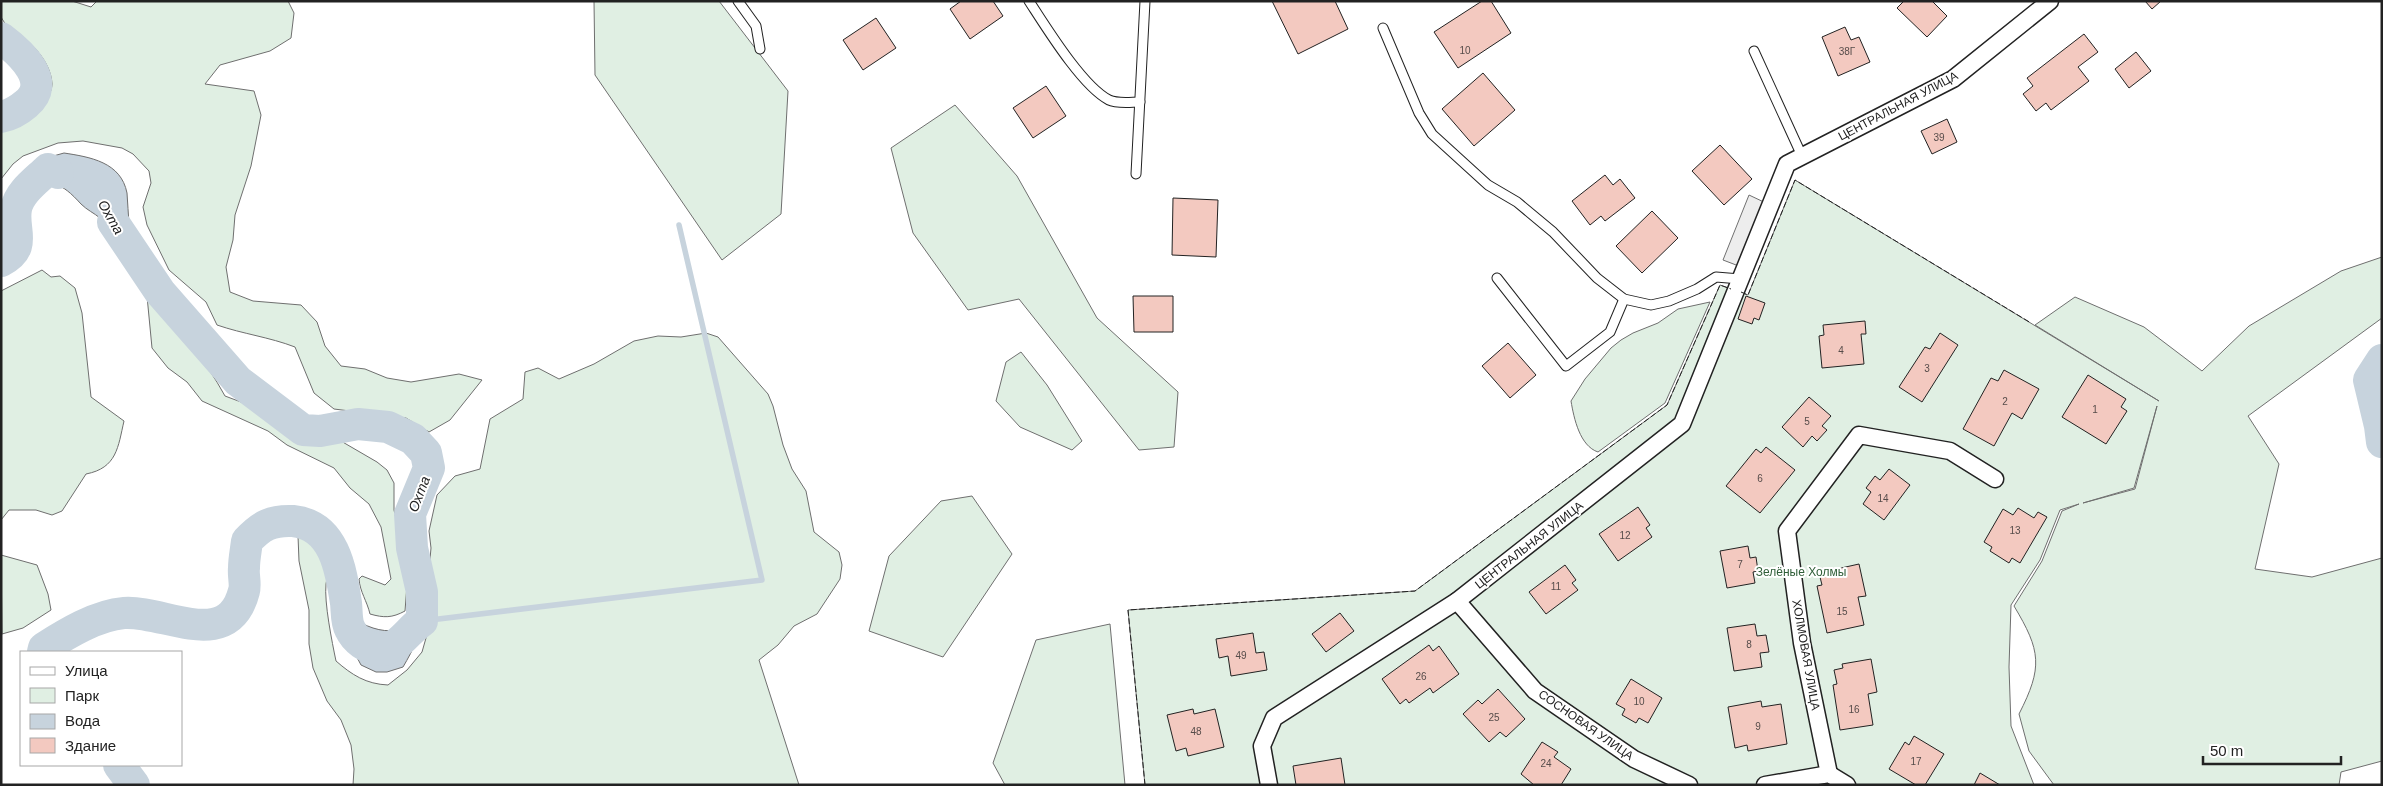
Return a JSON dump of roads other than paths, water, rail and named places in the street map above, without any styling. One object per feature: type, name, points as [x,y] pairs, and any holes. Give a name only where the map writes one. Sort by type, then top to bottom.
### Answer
[{"type":"street","name":"ЦЕНТРАЛЬНАЯ УЛИЦА","points":[[1270,785],[1262,746],[1274,718],[1458,601],[1682,424],[1787,164],[1953,79],[2050,1]]},
{"type":"street","name":"ХОЛМОВАЯ УЛИЦА","points":[[1828,774],[1802,643],[1787,531],[1859,435],[1950,451],[1995,479]]},
{"type":"street","name":"СОСНОВАЯ УЛИЦА","points":[[1458,601],[1535,691],[1634,759],[1689,785]]},
{"type":"street","points":[[1765,785],[1828,774],[1847,785]]},
{"type":"lane","points":[[738,1],[756,26],[760,49]]},
{"type":"lane","points":[[1028,1],[1056,42],[1093,88],[1110,101],[1140,102]]},
{"type":"lane","points":[[1136,174],[1145,1]]},
{"type":"lane","points":[[1383,28],[1419,113],[1432,134],[1488,185],[1517,202],[1553,232],[1597,278],[1624,299],[1651,305],[1669,301],[1697,289],[1716,276],[1738,285]]},
{"type":"lane","points":[[1754,51],[1802,156]]},
{"type":"lane","points":[[1497,278],[1566,366],[1610,332],[1624,299]]},
{"type":"water","points":[[64,153],[94,159],[118,174],[124,183],[127,193],[129,224],[137,258],[121,245],[100,218],[61,187],[55,184],[41,185],[24,192],[24,177],[39,160]]},
{"type":"water","points":[[346,603],[353,615],[367,626],[390,631],[403,627],[424,608],[420,631],[403,667],[387,672],[376,672],[361,665],[345,635]]},
{"type":"waterway","name":"Охта","points":[[1,38],[31,68],[35,77],[36,87],[26,104],[14,112],[1,117]]},
{"type":"waterway","name":"Охта","points":[[1,261],[9,256],[17,244],[15,217],[21,197],[48,169],[58,173]]},
{"type":"waterway","name":"Охта","points":[[43,651],[44,648],[72,631],[93,621],[124,613],[140,614],[193,624],[210,624],[224,620],[236,610],[244,591],[244,565],[247,541],[257,531],[267,525],[285,521],[307,524],[318,531],[333,551],[341,576],[347,620],[352,633],[362,643],[380,650],[392,647],[422,621],[422,592],[412,548],[410,514],[429,468],[426,453],[413,439],[388,427],[358,424],[320,431],[303,430],[238,381],[160,292],[113,222]]},
{"type":"waterway","points":[[422,621],[762,580],[679,225]]},
{"type":"waterway","name":"Охта","points":[[2382,360],[2369,380],[2382,442]]},
{"type":"waterway","name":"Охта","points":[[120,766],[134,785]]},
{"type":"park label","name":"Зелёные Холмы","points":[[1801,572]]}]
